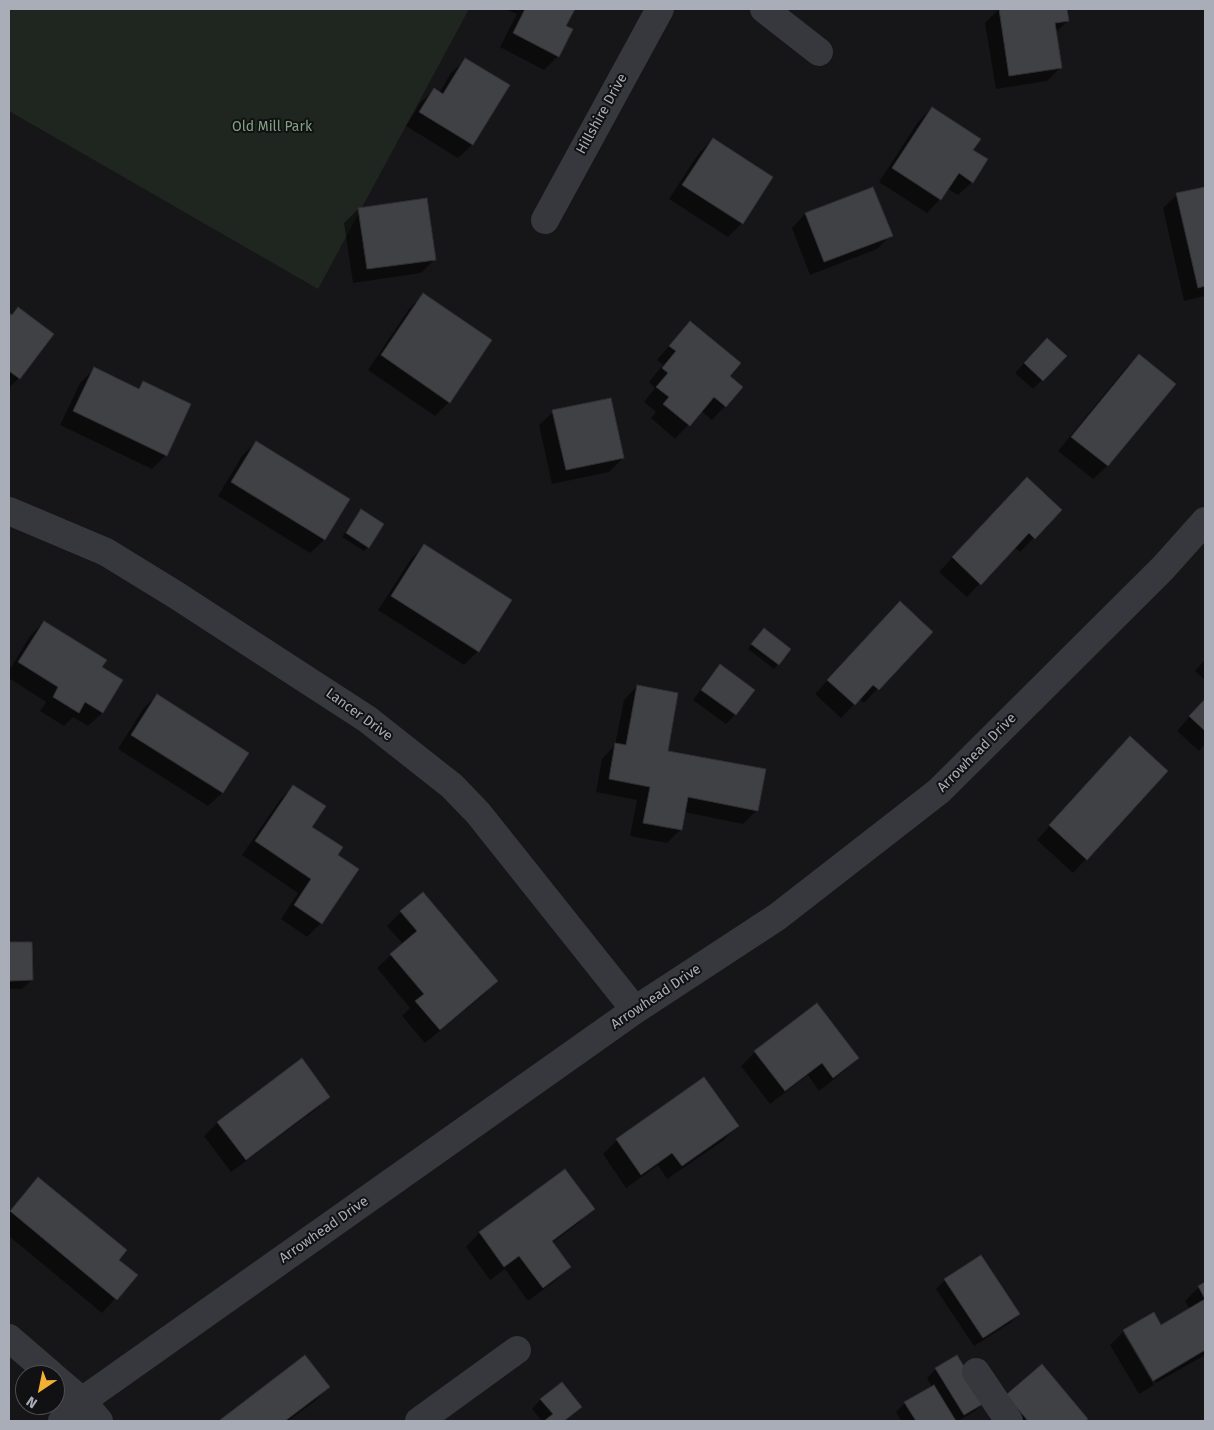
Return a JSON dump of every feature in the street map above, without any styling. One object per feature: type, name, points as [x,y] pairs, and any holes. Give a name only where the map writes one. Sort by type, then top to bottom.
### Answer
[{"type":"street","name":"Hillshire Drive","points":[[545,220],[660,9]]},
{"type":"street","points":[[764,9],[819,52]]},
{"type":"street","name":"Lancer Drive","points":[[9,511],[106,552],[367,718],[452,786],[478,813],[635,1010]]},
{"type":"street","name":"Arrowhead Drive","points":[[62,1421],[82,1401],[635,1010],[777,917],[939,792],[1163,568],[1205,521]]},
{"type":"street","points":[[9,1338],[40,1365]]},
{"type":"street","points":[[419,1421],[517,1350]]},
{"type":"street","points":[[976,1372],[1008,1421]]},
{"type":"street","points":[[65,1387],[82,1401],[99,1421]]},
{"type":"green space","name":"Old Mill Park","points":[[9,9],[469,9],[318,289],[9,111]]},
{"type":"building","points":[[525,9],[575,9],[566,26],[573,29],[559,57],[513,33]]},
{"type":"building","points":[[999,9],[1067,9],[1069,21],[1055,23],[1062,68],[1009,76]]},
{"type":"building","points":[[465,58],[510,85],[473,145],[419,112],[434,88],[443,94]]},
{"type":"building","points":[[932,107],[981,139],[973,150],[988,159],[973,183],[959,173],[941,200],[892,168]]},
{"type":"building","points":[[713,138],[773,177],[743,224],[682,185]]},
{"type":"building","points":[[873,187],[893,236],[824,262],[805,213]]},
{"type":"building","points":[[1205,187],[1205,286],[1198,288],[1176,193]]},
{"type":"building","points":[[427,198],[436,260],[367,269],[358,208]]},
{"type":"building","points":[[423,293],[492,340],[450,403],[381,355]]},
{"type":"building","points":[[18,307],[54,334],[20,379],[9,371],[9,313],[12,315]]},
{"type":"building","points":[[690,321],[741,363],[730,376],[743,387],[726,407],[714,397],[690,426],[663,404],[669,397],[656,387],[668,373],[662,368],[676,351],[669,346]]},
{"type":"building","points":[[1047,338],[1067,356],[1043,381],[1024,363]]},
{"type":"building","points":[[1139,354],[1176,384],[1108,466],[1071,437]]},
{"type":"building","points":[[94,367],[139,389],[143,381],[191,404],[167,456],[73,411]]},
{"type":"building","points":[[611,398],[624,458],[566,470],[552,410]]},
{"type":"building","points":[[256,441],[350,499],[325,540],[231,482]]},
{"type":"building","points":[[1027,477],[1062,510],[1035,539],[1029,533],[981,585],[952,557]]},
{"type":"building","points":[[361,509],[384,524],[369,548],[346,533]]},
{"type":"building","points":[[424,544],[512,600],[479,652],[391,596]]},
{"type":"building","points":[[900,601],[933,632],[879,690],[873,685],[855,705],[827,680]]},
{"type":"building","points":[[44,621],[107,660],[102,667],[123,680],[103,713],[85,702],[79,713],[53,697],[58,687],[18,662]]},
{"type":"building","points":[[764,628],[791,649],[779,665],[751,644]]},
{"type":"building","points":[[720,664],[755,690],[736,715],[701,690]]},
{"type":"building","points":[[637,685],[678,693],[668,751],[766,769],[758,811],[688,797],[682,830],[643,823],[650,787],[609,779],[615,743],[626,745]]},
{"type":"building","points":[[157,694],[249,753],[223,793],[131,735]]},
{"type":"building","points":[[1205,699],[1205,731],[1189,716]]},
{"type":"building","points":[[1130,736],[1168,771],[1087,860],[1049,825]]},
{"type":"building","points":[[293,785],[326,806],[312,827],[343,847],[338,855],[359,869],[322,924],[294,905],[311,879],[255,841]]},
{"type":"building","points":[[423,892],[498,981],[440,1030],[415,1001],[424,994],[390,954],[417,931],[400,911]]},
{"type":"building","points":[[9,942],[32,942],[33,980],[9,981]]},
{"type":"building","points":[[817,1003],[859,1058],[833,1078],[822,1063],[785,1091],[754,1051]]},
{"type":"building","points":[[302,1058],[330,1097],[246,1160],[217,1122]]},
{"type":"building","points":[[704,1077],[739,1126],[682,1166],[672,1153],[641,1175],[616,1139]]},
{"type":"building","points":[[565,1169],[595,1209],[552,1241],[571,1267],[543,1288],[519,1256],[504,1267],[479,1232]]},
{"type":"building","points":[[38,1177],[127,1250],[119,1260],[138,1275],[117,1300],[10,1211]]},
{"type":"building","points":[[981,1255],[1020,1314],[983,1338],[944,1279]]},
{"type":"building","points":[[1205,1282],[1205,1299],[1198,1286]]},
{"type":"building","points":[[1205,1299],[1205,1350],[1153,1381],[1123,1330],[1154,1312],[1161,1325]]},
{"type":"building","points":[[305,1355],[330,1387],[285,1421],[220,1420]]},
{"type":"building","points":[[957,1355],[986,1402],[964,1415],[935,1368]]},
{"type":"building","points":[[1042,1364],[1088,1419],[1085,1421],[1028,1421],[1006,1395]]},
{"type":"building","points":[[562,1382],[582,1407],[564,1421],[544,1421],[553,1414],[540,1399]]},
{"type":"building","points":[[934,1385],[956,1421],[916,1421],[904,1402]]}]
